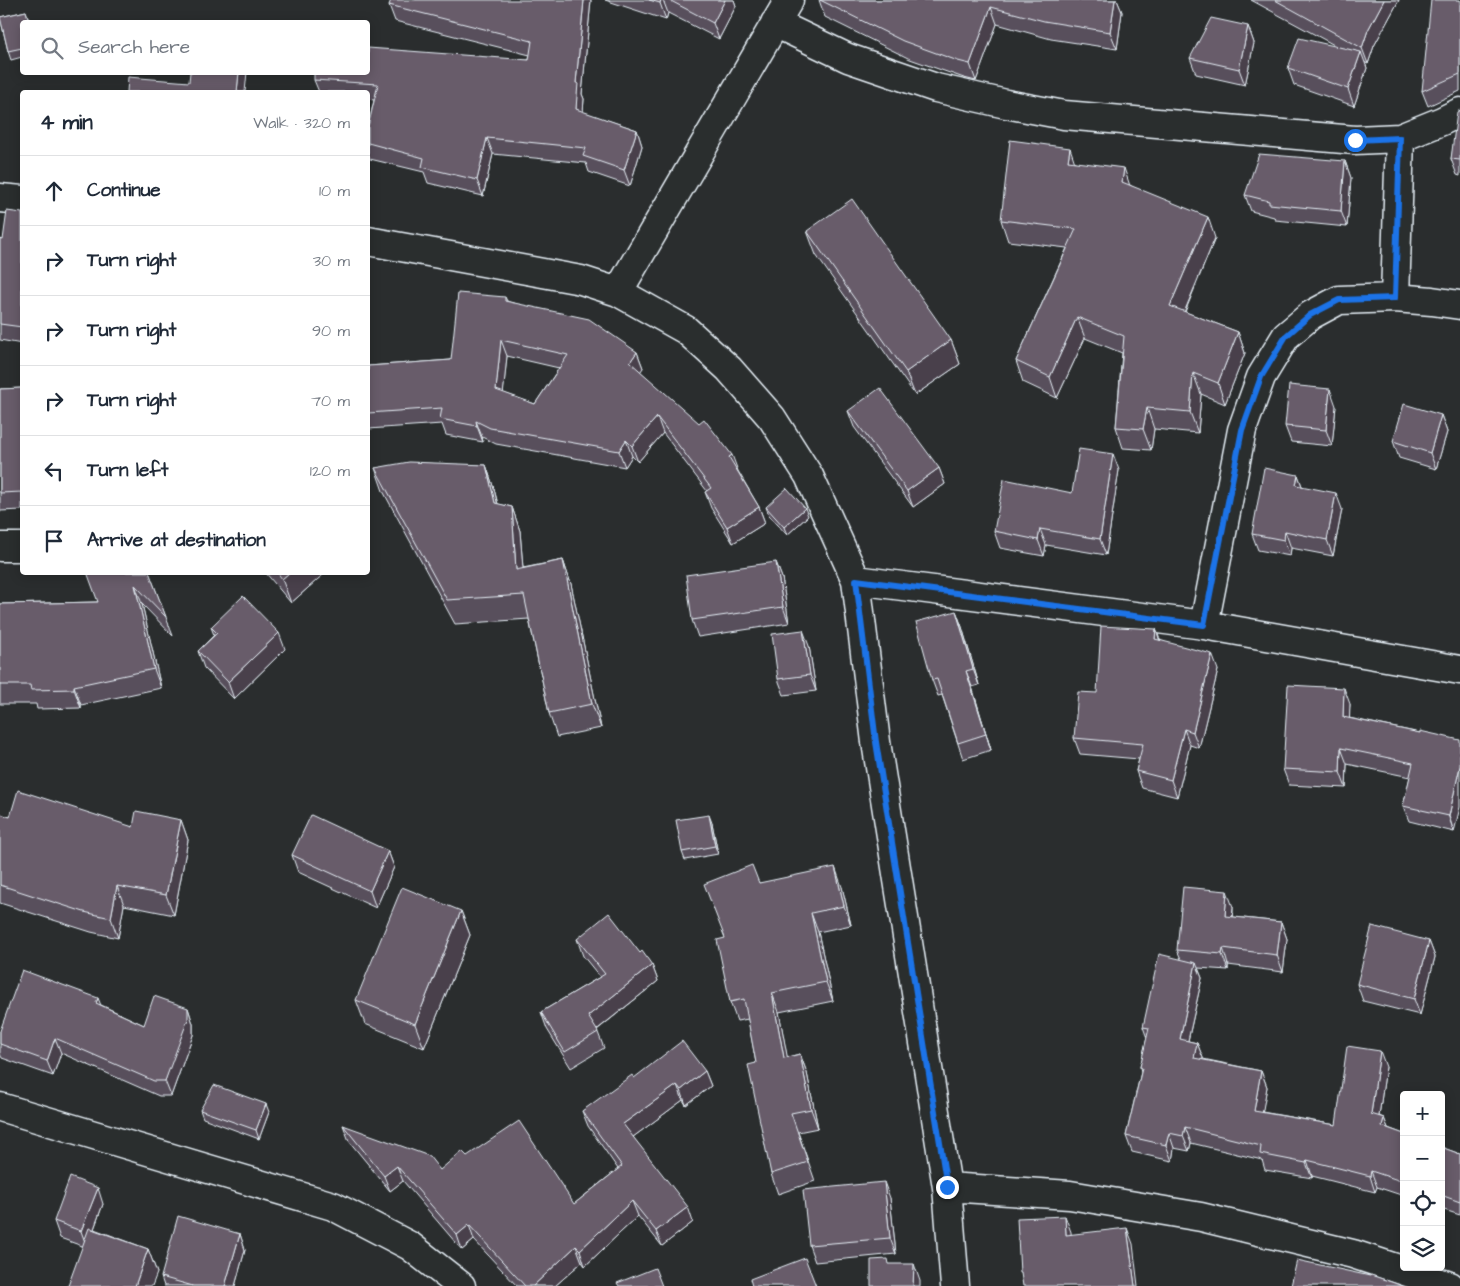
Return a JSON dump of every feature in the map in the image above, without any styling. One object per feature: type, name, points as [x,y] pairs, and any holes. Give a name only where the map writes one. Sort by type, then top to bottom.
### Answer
[{"type":"street","points":[[618,292],[789,0]]},
{"type":"street","points":[[775,23],[848,58],[918,82],[945,90],[1064,115],[1355,140],[1400,138],[1460,112]]},
{"type":"street","points":[[1395,298],[1400,138]]},
{"type":"street","points":[[0,198],[20,200]]},
{"type":"street","points":[[370,241],[581,280],[618,292],[686,330],[729,369],[772,418],[809,476],[856,580],[878,751],[947,1187],[955,1286]]},
{"type":"street","points":[[1204,625],[1242,430],[1261,377],[1286,336],[1310,315],[1339,300],[1395,298],[1460,305]]},
{"type":"street","points":[[0,547],[20,547]]},
{"type":"street","points":[[856,580],[1204,625],[1460,670]]},
{"type":"street","points":[[0,1107],[333,1206],[410,1246],[461,1286]]},
{"type":"street","points":[[947,1187],[1070,1195],[1201,1217],[1352,1254],[1450,1286]]},
{"type":"building","points":[[391,0],[584,0],[576,83],[578,83],[576,109],[637,130],[624,170],[583,156],[586,148],[487,138],[477,180],[422,167],[424,158],[370,144],[370,118],[378,84],[314,80],[314,75],[370,75],[370,48],[529,60],[532,41],[389,5]]},
{"type":"building","points":[[649,0],[661,0],[660,3]]},
{"type":"building","points":[[669,0],[725,0],[713,23]]},
{"type":"building","points":[[820,0],[1115,0],[1110,32],[1044,21],[991,7],[970,64],[903,41]]},
{"type":"building","points":[[1275,0],[1384,0],[1368,30],[1362,48]]},
{"type":"building","points":[[1431,0],[1460,0],[1460,74],[1422,91]]},
{"type":"building","points":[[26,11],[28,20],[20,20],[20,48],[8,51],[0,17]]},
{"type":"building","points":[[1211,18],[1248,26],[1239,69],[1190,58]]},
{"type":"building","points":[[1299,38],[1361,52],[1348,89],[1288,68]]},
{"type":"building","points":[[190,75],[239,75],[237,90],[127,90],[128,77],[189,82]]},
{"type":"building","points":[[1460,110],[1460,160],[1451,159],[1457,112]]},
{"type":"building","points":[[1010,140],[1070,148],[1068,161],[1124,168],[1122,182],[1208,217],[1170,306],[1238,332],[1218,383],[1193,373],[1190,412],[1147,408],[1143,429],[1116,427],[1124,336],[1077,317],[1050,377],[1016,361],[1076,229],[1001,220]]},
{"type":"building","points":[[1259,154],[1345,161],[1341,211],[1269,204],[1269,201],[1245,195]]},
{"type":"building","points":[[852,199],[951,340],[906,372],[807,231]]},
{"type":"building","points":[[7,211],[20,213],[20,327],[0,324],[0,239],[3,240]]},
{"type":"building","points":[[458,293],[505,297],[505,301],[589,319],[637,352],[630,362],[699,423],[704,419],[732,455],[729,457],[759,507],[727,527],[705,492],[711,488],[657,417],[632,446],[626,440],[619,451],[490,428],[476,421],[477,426],[440,419],[442,408],[370,413],[370,366],[451,360]],"holes":[[[501,340],[568,355],[535,404],[496,390]]]},
{"type":"building","points":[[1289,385],[1330,389],[1326,430],[1285,426]]},
{"type":"building","points":[[20,388],[20,492],[0,493],[0,389]]},
{"type":"building","points":[[880,388],[939,468],[907,491],[848,411]]},
{"type":"building","points":[[1404,404],[1441,415],[1430,453],[1393,441]]},
{"type":"building","points":[[1079,449],[1113,454],[1100,539],[1040,529],[1038,540],[994,531],[1004,479],[1072,493]]},
{"type":"building","points":[[409,462],[486,465],[495,503],[512,507],[516,570],[563,560],[592,704],[549,713],[524,595],[447,600],[375,468]]},
{"type":"building","points":[[1264,468],[1298,475],[1296,485],[1336,493],[1327,540],[1285,531],[1284,540],[1252,534]]},
{"type":"building","points":[[787,488],[805,508],[784,527],[766,507]]},
{"type":"building","points":[[776,562],[783,607],[692,620],[686,575]]},
{"type":"building","points":[[88,575],[150,575],[166,617],[135,585],[154,669],[74,686],[74,689],[31,690],[30,685],[0,685],[0,604],[98,602]]},
{"type":"building","points":[[243,596],[279,633],[228,682],[198,651],[217,633],[211,627]]},
{"type":"building","points":[[956,611],[973,669],[966,671],[986,734],[958,743],[937,679],[932,680],[916,622]]},
{"type":"building","points":[[1101,626],[1156,629],[1155,639],[1212,654],[1193,732],[1184,729],[1171,780],[1136,771],[1143,744],[1074,738],[1078,692],[1097,693]]},
{"type":"building","points":[[803,630],[810,675],[778,679],[772,634]]},
{"type":"building","points":[[1288,685],[1344,688],[1343,717],[1460,740],[1460,766],[1449,816],[1403,806],[1413,763],[1341,748],[1340,772],[1283,769]]},
{"type":"building","points":[[18,790],[133,827],[136,811],[181,820],[166,895],[117,886],[111,918],[84,912],[0,885],[0,814],[10,817]]},
{"type":"building","points":[[311,815],[388,851],[370,891],[292,855]]},
{"type":"building","points":[[709,815],[715,846],[682,852],[676,820]]},
{"type":"building","points":[[752,865],[759,883],[835,867],[844,906],[811,913],[826,982],[772,993],[784,1058],[800,1054],[811,1109],[791,1113],[808,1162],[771,1174],[748,1065],[756,1063],[744,999],[730,1002],[717,940],[725,938],[704,884]]},
{"type":"building","points":[[402,887],[461,911],[415,1024],[356,1000]]},
{"type":"building","points":[[1183,887],[1227,891],[1225,916],[1281,922],[1277,955],[1223,948],[1222,954],[1177,950]]},
{"type":"building","points":[[609,913],[640,953],[642,951],[652,965],[588,1016],[598,1032],[565,1052],[541,1012],[605,974],[577,939]]},
{"type":"building","points":[[1372,926],[1429,941],[1414,999],[1357,984]]},
{"type":"building","points":[[1159,954],[1196,963],[1180,1039],[1197,1043],[1194,1058],[1261,1071],[1254,1111],[1336,1125],[1347,1046],[1380,1051],[1371,1114],[1384,1118],[1382,1126],[1400,1133],[1400,1181],[1371,1171],[1370,1176],[1307,1160],[1306,1163],[1260,1154],[1261,1146],[1185,1127],[1183,1136],[1169,1133],[1166,1145],[1126,1136],[1149,1028],[1143,1027]]},
{"type":"building","points":[[22,970],[98,998],[96,1003],[144,1025],[154,996],[188,1008],[188,1019],[165,1081],[154,1081],[55,1038],[47,1061],[0,1044],[0,1031]]},
{"type":"building","points":[[682,1041],[705,1071],[681,1090],[677,1085],[623,1124],[688,1207],[656,1231],[632,1201],[580,1250],[576,1246],[533,1286],[525,1286],[469,1225],[457,1235],[397,1166],[384,1176],[343,1125],[429,1156],[440,1170],[462,1151],[467,1156],[519,1121],[574,1204],[622,1166],[582,1111],[632,1075],[634,1078]]},
{"type":"building","points":[[214,1085],[266,1104],[256,1130],[200,1110]]},
{"type":"building","points":[[1445,1148],[1460,1154],[1460,1202],[1445,1196]]},
{"type":"building","points":[[70,1177],[98,1188],[81,1231],[54,1221]]},
{"type":"building","points":[[884,1182],[890,1238],[809,1245],[803,1190]]},
{"type":"building","points":[[178,1216],[240,1234],[225,1286],[193,1286],[161,1277]]},
{"type":"building","points":[[1065,1216],[1066,1235],[1127,1228],[1135,1286],[1023,1286],[1020,1273],[1017,1218]]},
{"type":"building","points":[[89,1228],[148,1249],[135,1286],[68,1286]]},
{"type":"building","points":[[805,1258],[816,1286],[752,1286],[750,1279]]},
{"type":"building","points":[[888,1259],[889,1264],[914,1264],[913,1286],[871,1286],[871,1260]]},
{"type":"building","points":[[1297,1260],[1371,1275],[1403,1286],[1291,1286]]},
{"type":"building","points":[[655,1268],[662,1286],[619,1286],[617,1283]]},
{"type":"route","points":[[947,1187],[876,742],[856,580],[1204,625],[1242,430],[1261,377],[1286,336],[1310,315],[1339,300],[1395,298],[1400,138],[1355,140]]}]
